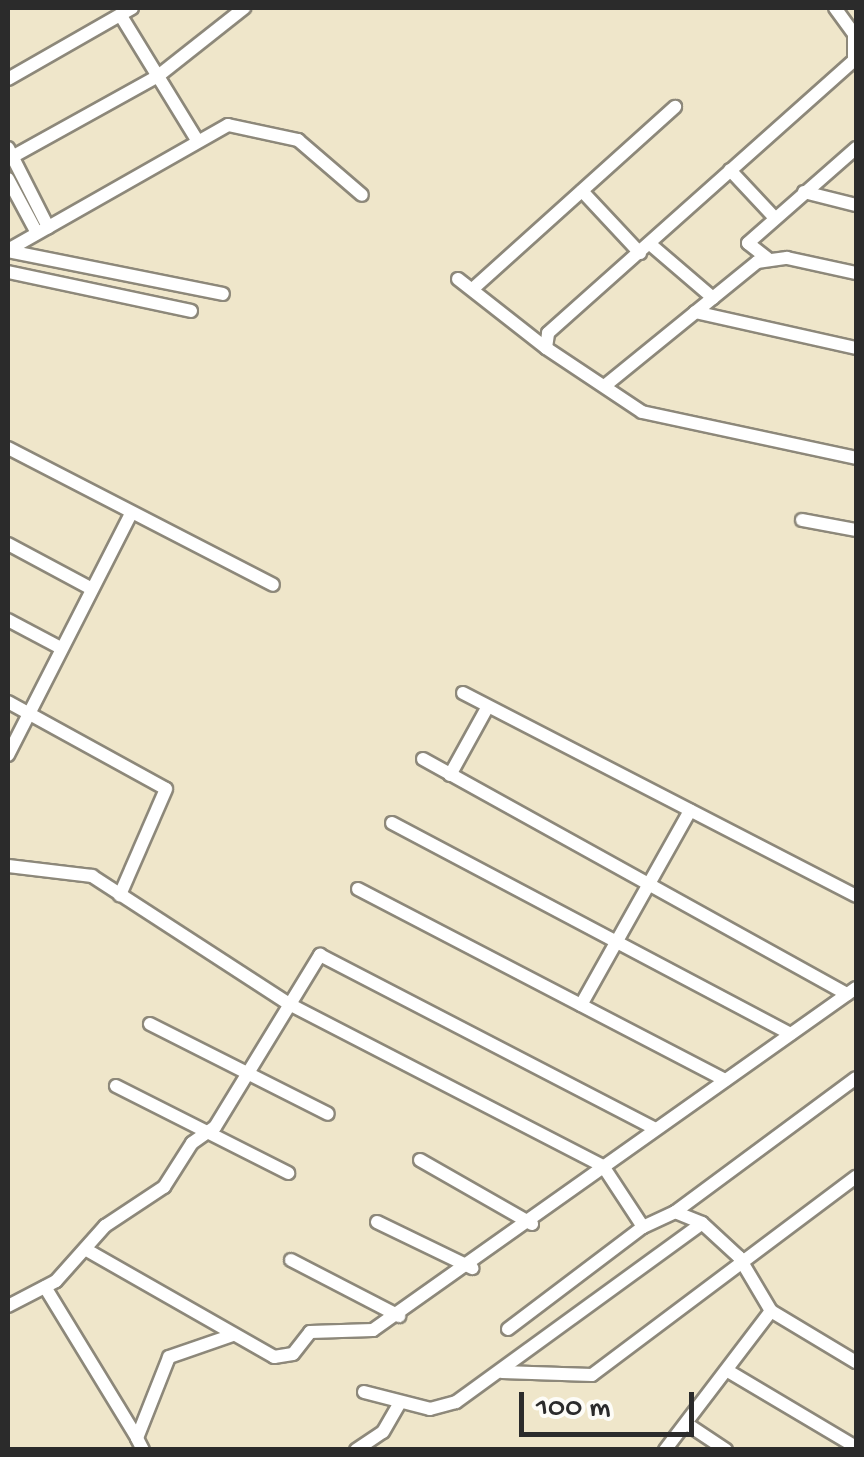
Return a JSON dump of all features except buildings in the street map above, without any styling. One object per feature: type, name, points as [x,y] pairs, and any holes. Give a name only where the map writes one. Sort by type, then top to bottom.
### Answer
[{"type":"street","points":[[102,8],[122,15],[196,140]]},
{"type":"street","points":[[43,230],[10,152],[158,76],[244,8]]},
{"type":"street","points":[[546,348],[548,333],[854,60],[854,34],[835,8]]},
{"type":"street","points":[[8,79],[122,15]]},
{"type":"street","points":[[476,286],[675,107]]},
{"type":"street","points":[[8,251],[196,140],[228,126],[287,135],[362,195]]},
{"type":"street","points":[[854,157],[804,192],[748,244],[767,258],[856,273]]},
{"type":"street","points":[[730,170],[774,218]]},
{"type":"street","points":[[8,180],[43,230]]},
{"type":"street","points":[[582,191],[645,248],[713,298]]},
{"type":"street","points":[[804,192],[856,205]]},
{"type":"street","points":[[8,251],[223,294]]},
{"type":"street","points":[[607,384],[767,258]]},
{"type":"street","points":[[8,272],[191,311]]},
{"type":"street","points":[[458,279],[546,348],[607,384],[642,412],[856,458]]},
{"type":"street","points":[[696,312],[856,348]]},
{"type":"street","points":[[8,448],[130,516],[274,585]]},
{"type":"street","points":[[8,755],[59,647],[130,516]]},
{"type":"street","points":[[802,520],[856,530]]},
{"type":"street","points":[[8,544],[92,589]]},
{"type":"street","points":[[8,620],[59,647]]},
{"type":"street","points":[[464,693],[856,896]]},
{"type":"street","points":[[8,702],[166,789],[120,895]]},
{"type":"street","points":[[450,775],[487,708]]},
{"type":"street","points":[[85,1249],[233,1335],[285,1358],[310,1332],[373,1330],[472,1268],[603,1166],[852,991],[649,885],[423,759]]},
{"type":"street","points":[[581,1005],[618,946],[690,811]]},
{"type":"street","points":[[392,823],[618,946],[791,1034]]},
{"type":"street","points":[[8,866],[78,870],[291,1006],[603,1166],[643,1227]]},
{"type":"street","points":[[358,888],[725,1080]]},
{"type":"street","points":[[8,1306],[45,1288],[85,1249],[164,1187],[192,1143],[211,1133],[246,1071],[326,953],[656,1128]]},
{"type":"street","points":[[150,1024],[328,1114]]},
{"type":"street","points":[[508,1329],[643,1227],[675,1212],[856,1078]]},
{"type":"street","points":[[116,1086],[288,1173]]},
{"type":"street","points":[[420,1160],[532,1224]]},
{"type":"street","points":[[502,1372],[592,1375],[739,1257],[856,1177]]},
{"type":"street","points":[[675,1212],[702,1223],[739,1257],[772,1311],[856,1362]]},
{"type":"street","points":[[377,1222],[472,1268]]},
{"type":"street","points":[[364,1392],[400,1403],[444,1406],[502,1372],[702,1223]]},
{"type":"street","points":[[292,1260],[399,1316]]},
{"type":"street","points":[[45,1288],[140,1444]]},
{"type":"street","points":[[666,1449],[772,1311]]},
{"type":"street","points":[[140,1444],[169,1357],[233,1335]]},
{"type":"street","points":[[728,1371],[856,1447]]},
{"type":"street","points":[[356,1450],[383,1432],[400,1403]]},
{"type":"street","points":[[687,1424],[726,1450]]}]
